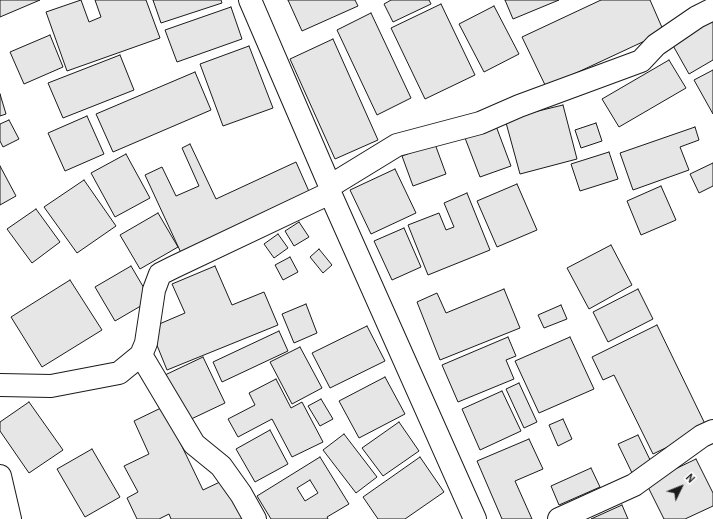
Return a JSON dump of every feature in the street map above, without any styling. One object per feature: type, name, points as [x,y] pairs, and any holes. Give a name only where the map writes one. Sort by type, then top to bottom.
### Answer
[{"type":"street","points":[[250,0],[330,189],[474,519]]},
{"type":"street","points":[[0,385],[51,386],[118,374],[140,355],[146,343],[154,290],[160,274],[330,189],[397,145],[480,123],[519,106],[641,60],[656,45],[697,17],[713,10]]},
{"type":"street","points":[[140,355],[194,444],[221,466],[241,494],[254,519]]},
{"type":"street","points":[[559,519],[634,485],[702,436],[713,432]]},
{"type":"street","points":[[0,476],[10,519]]},
{"type":"building","points":[[0,0],[40,0],[0,17]]},
{"type":"building","points":[[81,0],[89,22],[101,17],[95,0],[146,0],[160,38],[67,71],[46,12]]},
{"type":"building","points":[[153,0],[221,0],[222,3],[161,23]]},
{"type":"building","points":[[288,0],[355,0],[358,6],[302,31]]},
{"type":"building","points":[[391,0],[429,0],[431,4],[393,22],[384,4]]},
{"type":"building","points":[[505,0],[559,0],[513,19]]},
{"type":"building","points":[[601,0],[650,0],[664,32],[546,87],[522,37]]},
{"type":"building","points":[[441,4],[475,75],[425,99],[391,28]]},
{"type":"building","points":[[494,6],[519,54],[484,72],[459,24]]},
{"type":"building","points":[[231,7],[242,39],[177,62],[165,30]]},
{"type":"building","points":[[371,13],[411,98],[377,115],[337,30]]},
{"type":"building","points":[[713,18],[713,60],[689,74],[671,42]]},
{"type":"building","points":[[50,35],[63,67],[24,84],[10,52]]},
{"type":"building","points":[[333,39],[378,140],[335,159],[290,59]]},
{"type":"building","points":[[249,46],[273,108],[223,126],[200,64]]},
{"type":"building","points":[[120,55],[134,90],[63,118],[48,83]]},
{"type":"building","points":[[669,60],[686,88],[619,127],[602,99]]},
{"type":"building","points":[[713,70],[713,114],[694,80]]},
{"type":"building","points":[[195,72],[211,110],[113,152],[96,114]]},
{"type":"building","points":[[0,94],[6,114],[0,116]]},
{"type":"building","points":[[563,105],[577,159],[520,174],[505,119]]},
{"type":"building","points":[[87,116],[104,154],[65,171],[48,133]]},
{"type":"building","points":[[9,120],[19,139],[3,147],[0,141],[0,124]]},
{"type":"building","points":[[596,123],[602,141],[581,148],[575,130]]},
{"type":"building","points":[[496,126],[511,166],[480,177],[465,138]]},
{"type":"building","points":[[695,127],[699,140],[680,147],[689,170],[633,190],[620,153]]},
{"type":"building","points":[[190,144],[216,199],[296,162],[311,196],[182,255],[145,175],[162,167],[176,196],[199,186],[182,148]]},
{"type":"building","points":[[435,144],[446,174],[413,186],[402,156]]},
{"type":"building","points":[[609,152],[618,179],[580,191],[571,164]]},
{"type":"building","points":[[126,154],[150,198],[115,217],[91,173]]},
{"type":"building","points":[[713,163],[713,186],[699,193],[690,174]]},
{"type":"building","points":[[0,166],[16,196],[0,205]]},
{"type":"building","points":[[395,169],[416,213],[371,234],[350,190]]},
{"type":"building","points":[[84,180],[116,226],[77,253],[44,207]]},
{"type":"building","points":[[517,184],[537,230],[497,247],[477,201]]},
{"type":"building","points":[[661,186],[676,220],[641,235],[627,201]]},
{"type":"building","points":[[467,193],[490,250],[428,275],[408,225],[439,213],[446,230],[454,227],[444,203]]},
{"type":"building","points":[[36,209],[60,242],[32,263],[7,229]]},
{"type":"building","points":[[158,213],[178,247],[140,269],[120,235]]},
{"type":"building","points":[[299,222],[309,237],[294,246],[285,231]]},
{"type":"building","points":[[404,228],[421,267],[392,280],[374,241]]},
{"type":"building","points":[[278,234],[288,248],[274,258],[264,244]]},
{"type":"building","points":[[611,245],[632,285],[589,309],[567,268]]},
{"type":"building","points":[[319,249],[332,265],[323,273],[310,257]]},
{"type":"building","points":[[290,257],[298,272],[283,280],[275,265]]},
{"type":"building","points":[[131,266],[151,300],[115,321],[95,287]]},
{"type":"building","points":[[215,266],[232,305],[264,292],[278,325],[167,370],[150,328],[185,313],[172,284]]},
{"type":"building","points":[[70,280],[102,330],[42,367],[11,317]]},
{"type":"building","points":[[504,289],[520,328],[440,360],[417,302],[437,293],[446,313]]},
{"type":"building","points":[[638,289],[653,319],[608,342],[593,312]]},
{"type":"building","points":[[306,304],[317,333],[294,343],[282,314]]},
{"type":"building","points":[[561,305],[567,319],[544,328],[538,315]]},
{"type":"building","points":[[657,325],[707,428],[653,454],[614,375],[603,380],[592,357]]},
{"type":"building","points":[[367,326],[385,361],[330,388],[312,353]]},
{"type":"building","points":[[279,331],[288,351],[222,382],[213,362]]},
{"type":"building","points":[[508,337],[516,356],[506,360],[514,379],[458,402],[442,365]]},
{"type":"building","points":[[570,337],[594,389],[539,413],[515,361]]},
{"type":"building","points":[[300,347],[322,388],[292,404],[270,362]]},
{"type":"building","points":[[203,357],[225,403],[187,421],[165,375]]},
{"type":"building","points":[[385,377],[405,414],[359,438],[339,401]]},
{"type":"building","points":[[276,379],[291,408],[302,402],[323,442],[292,457],[272,419],[238,437],[228,419],[255,405],[249,393]]},
{"type":"building","points":[[519,383],[537,422],[524,428],[506,389]]},
{"type":"building","points":[[502,391],[521,431],[480,450],[462,409]]},
{"type":"building","points":[[321,399],[333,419],[320,426],[308,406]]},
{"type":"building","points":[[29,402],[63,450],[29,473],[0,431],[0,422]]},
{"type":"building","points":[[163,407],[203,490],[224,480],[243,519],[171,519],[169,514],[159,519],[137,519],[127,498],[138,492],[124,466],[149,454],[134,421]]},
{"type":"building","points":[[563,419],[572,439],[558,446],[549,425]]},
{"type":"building","points":[[399,422],[419,451],[383,476],[362,448]]},
{"type":"building","points":[[270,430],[288,464],[255,482],[236,449]]},
{"type":"building","points":[[344,434],[377,477],[356,493],[323,450]]},
{"type":"building","points":[[638,435],[653,466],[633,475],[618,444]]},
{"type":"building","points":[[529,439],[543,469],[515,481],[532,519],[502,519],[477,461]]},
{"type":"building","points":[[92,449],[120,497],[85,517],[57,469]]},
{"type":"building","points":[[320,457],[349,504],[327,517],[328,519],[271,519],[257,496]],"holes":[[[310,480],[318,493],[305,501],[297,488]]]},
{"type":"building","points":[[420,457],[444,492],[405,519],[378,519],[363,497]]},
{"type":"building","points":[[696,459],[713,493],[713,506],[685,519],[664,519],[646,483]]},
{"type":"building","points":[[591,468],[600,487],[559,505],[551,486]]},
{"type":"building","points":[[622,505],[628,519],[591,519]]}]
